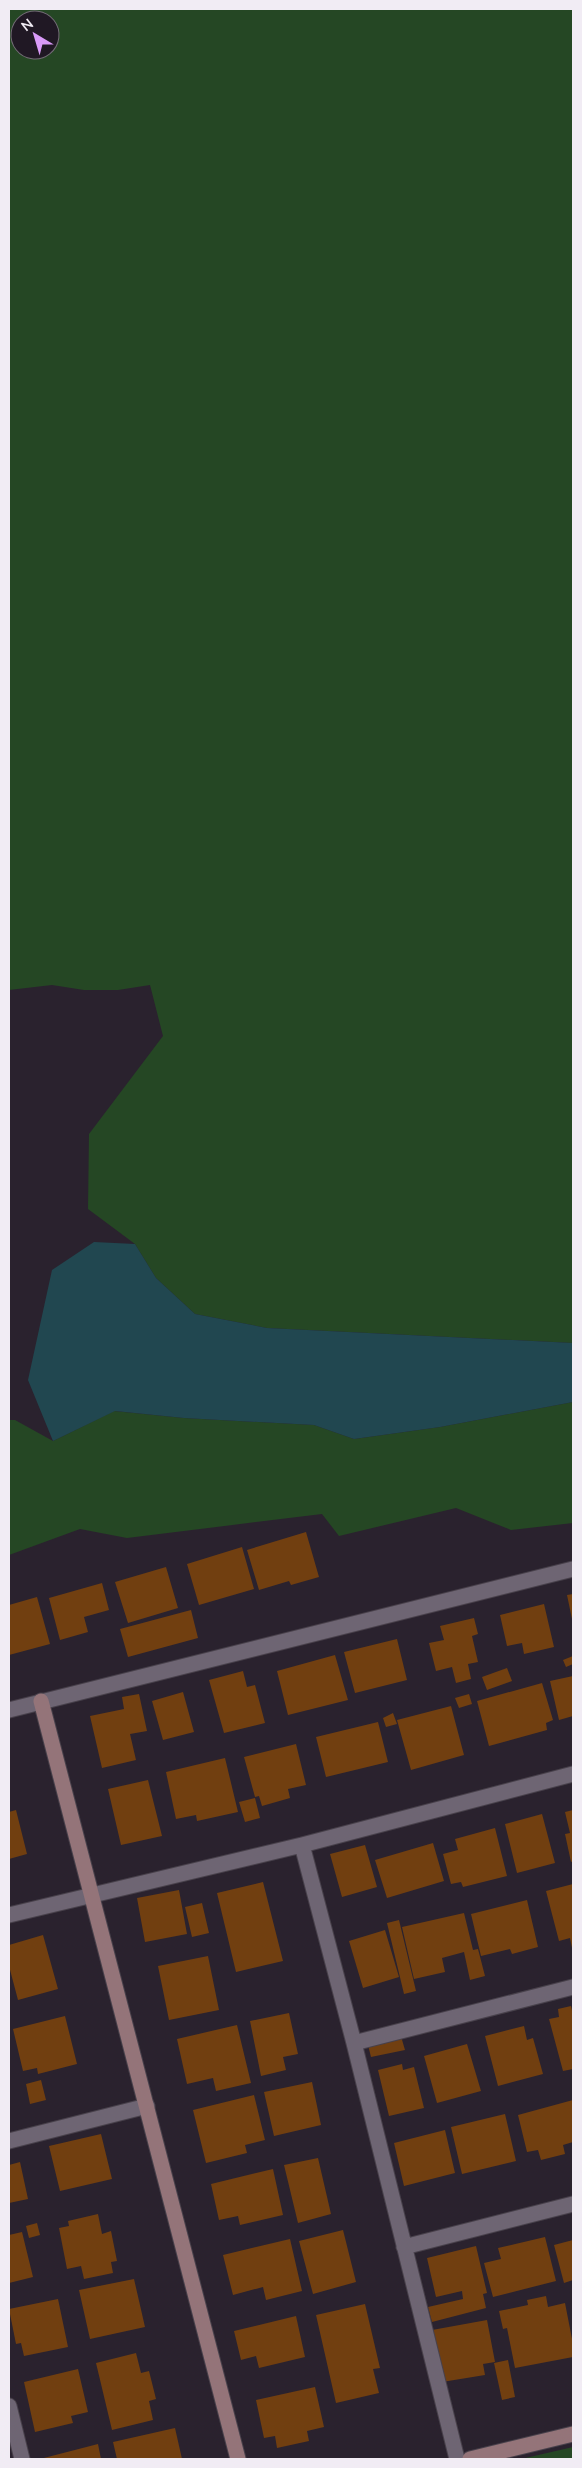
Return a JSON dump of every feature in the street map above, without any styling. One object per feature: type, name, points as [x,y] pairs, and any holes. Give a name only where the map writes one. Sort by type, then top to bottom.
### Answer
[{"type":"street","points":[[9,1710],[573,1569]]},
{"type":"street","points":[[41,1701],[238,2459]]},
{"type":"street","points":[[9,1915],[302,1845],[573,1774]]},
{"type":"street","points":[[302,1845],[354,2042],[456,2459]]},
{"type":"street","points":[[354,2042],[573,1987]]},
{"type":"street","points":[[9,2141],[147,2106]]},
{"type":"street","points":[[404,2247],[573,2204]]},
{"type":"street","points":[[9,2406],[22,2459]]},
{"type":"street","points":[[470,2459],[573,2434]]},
{"type":"green space","points":[[9,9],[573,9],[573,1343],[267,1328],[195,1314],[156,1278],[135,1244],[88,1209],[89,1134],[163,1036],[150,985],[118,990],[84,990],[52,985],[9,990]]},
{"type":"green space","points":[[573,1402],[573,1523],[511,1530],[456,1508],[339,1536],[322,1514],[127,1538],[80,1529],[9,1555],[9,1420],[15,1420],[53,1441],[114,1411],[184,1418],[314,1425],[354,1439],[440,1427]]},
{"type":"green space","points":[[573,2447],[573,2459],[521,2459]]},
{"type":"water","points":[[94,1242],[135,1244],[156,1278],[195,1314],[267,1328],[573,1343],[573,1402],[440,1427],[354,1439],[314,1425],[184,1418],[115,1411],[53,1441],[28,1380],[52,1270]]},
{"type":"building","points":[[306,1532],[319,1577],[291,1585],[289,1581],[259,1590],[247,1550]]},
{"type":"building","points":[[242,1547],[254,1589],[199,1605],[187,1564]]},
{"type":"building","points":[[166,1567],[178,1608],[128,1623],[115,1582]]},
{"type":"building","points":[[102,1583],[109,1610],[84,1617],[88,1632],[60,1640],[49,1598]]},
{"type":"building","points":[[573,1594],[573,1619],[572,1619],[567,1595]]},
{"type":"building","points":[[37,1597],[50,1644],[9,1655],[9,1605]]},
{"type":"building","points":[[544,1604],[554,1647],[524,1654],[522,1643],[507,1646],[500,1615]]},
{"type":"building","points":[[191,1610],[198,1638],[128,1657],[120,1629]]},
{"type":"building","points":[[474,1618],[478,1634],[472,1636],[478,1662],[468,1664],[471,1679],[456,1683],[452,1667],[436,1671],[429,1643],[444,1640],[440,1626]]},
{"type":"building","points":[[397,1639],[407,1680],[355,1693],[344,1652]]},
{"type":"building","points":[[335,1655],[348,1700],[288,1715],[277,1671]]},
{"type":"building","points":[[573,1656],[573,1664],[566,1667],[563,1660]]},
{"type":"building","points":[[507,1668],[512,1681],[487,1690],[482,1677]]},
{"type":"building","points":[[243,1671],[247,1687],[255,1685],[265,1723],[224,1733],[209,1680]]},
{"type":"building","points":[[573,1676],[573,1716],[559,1720],[550,1681]]},
{"type":"building","points":[[542,1683],[553,1720],[546,1723],[547,1730],[489,1746],[477,1701]]},
{"type":"building","points":[[183,1692],[194,1732],[163,1740],[152,1701]]},
{"type":"building","points":[[139,1694],[147,1731],[130,1734],[136,1760],[102,1768],[90,1716],[124,1709],[122,1697]]},
{"type":"building","points":[[469,1694],[472,1704],[459,1708],[455,1698]]},
{"type":"building","points":[[451,1706],[464,1755],[411,1770],[397,1720]]},
{"type":"building","points":[[393,1713],[397,1724],[386,1727],[383,1718]]},
{"type":"building","points":[[378,1722],[388,1762],[326,1777],[316,1737]]},
{"type":"building","points":[[296,1744],[306,1785],[288,1789],[290,1798],[262,1806],[259,1796],[255,1797],[244,1757]]},
{"type":"building","points":[[225,1758],[238,1812],[197,1821],[196,1815],[176,1819],[166,1772]]},
{"type":"building","points":[[148,1780],[162,1836],[121,1845],[108,1789]]},
{"type":"building","points":[[255,1798],[260,1818],[245,1822],[239,1802]]},
{"type":"building","points":[[16,1810],[27,1854],[9,1859],[9,1812]]},
{"type":"building","points":[[573,1810],[573,1861],[571,1862],[565,1834],[570,1833],[565,1812]]},
{"type":"building","points":[[542,1814],[555,1863],[517,1873],[505,1824]]},
{"type":"building","points":[[495,1828],[507,1876],[463,1887],[461,1882],[451,1884],[443,1854],[458,1850],[455,1839]]},
{"type":"building","points":[[433,1843],[444,1881],[387,1898],[375,1860]]},
{"type":"building","points":[[365,1845],[377,1887],[342,1897],[330,1854]]},
{"type":"building","points":[[263,1882],[283,1961],[236,1972],[217,1893]]},
{"type":"building","points":[[573,1884],[572,1948],[570,1938],[559,1941],[546,1891]]},
{"type":"building","points":[[179,1890],[187,1934],[145,1942],[137,1898]]},
{"type":"building","points":[[527,1900],[538,1947],[512,1954],[510,1949],[481,1956],[471,1914]]},
{"type":"building","points":[[202,1903],[209,1933],[192,1937],[185,1907]]},
{"type":"building","points":[[464,1913],[473,1950],[478,1949],[485,1976],[470,1980],[464,1952],[442,1958],[445,1972],[414,1979],[402,1927]]},
{"type":"building","points":[[399,1920],[416,1991],[404,1994],[387,1923]]},
{"type":"building","points":[[385,1930],[399,1977],[363,1988],[349,1941]]},
{"type":"building","points":[[43,1935],[58,1989],[18,2000],[9,1966],[9,1945]]},
{"type":"building","points":[[208,1956],[219,2010],[169,2020],[158,1966]]},
{"type":"building","points":[[571,2006],[573,2015],[573,2069],[563,2071],[549,2019],[559,2017],[558,2009]]},
{"type":"building","points":[[289,2013],[298,2054],[283,2057],[286,2070],[261,2076],[250,2021]]},
{"type":"building","points":[[65,2016],[77,2064],[38,2074],[37,2068],[23,2071],[13,2029]]},
{"type":"building","points":[[237,2025],[251,2083],[216,2091],[213,2078],[187,2084],[177,2039]]},
{"type":"building","points":[[524,2026],[527,2040],[533,2038],[543,2074],[498,2086],[485,2036]]},
{"type":"building","points":[[400,2033],[405,2050],[371,2057],[367,2041]]},
{"type":"building","points":[[467,2044],[481,2091],[437,2103],[424,2056]]},
{"type":"building","points":[[402,2064],[403,2070],[414,2067],[424,2108],[389,2116],[378,2070]]},
{"type":"building","points":[[41,2080],[46,2100],[30,2104],[26,2084]]},
{"type":"building","points":[[312,2082],[321,2125],[274,2136],[264,2092]]},
{"type":"building","points":[[254,2095],[265,2140],[245,2145],[247,2153],[206,2163],[193,2110]]},
{"type":"building","points":[[573,2100],[573,2142],[563,2145],[565,2154],[541,2160],[538,2150],[527,2152],[518,2115]]},
{"type":"building","points":[[505,2114],[516,2161],[462,2174],[451,2127]]},
{"type":"building","points":[[445,2130],[455,2173],[404,2186],[394,2143]]},
{"type":"building","points":[[101,2134],[112,2179],[60,2191],[49,2146]]},
{"type":"building","points":[[318,2158],[331,2214],[298,2223],[284,2165]]},
{"type":"building","points":[[20,2162],[28,2199],[9,2203],[9,2165]]},
{"type":"building","points":[[273,2169],[283,2215],[240,2225],[238,2216],[219,2220],[211,2184]]},
{"type":"building","points":[[98,2214],[102,2234],[111,2231],[117,2261],[111,2262],[113,2273],[84,2279],[81,2266],[67,2269],[59,2228],[69,2226],[68,2221]]},
{"type":"building","points":[[37,2223],[40,2235],[29,2238],[26,2226]]},
{"type":"building","points":[[343,2230],[356,2282],[313,2294],[299,2241]]},
{"type":"building","points":[[22,2232],[33,2277],[9,2283],[9,2235]]},
{"type":"building","points":[[545,2237],[556,2281],[493,2297],[484,2263],[501,2259],[498,2248]]},
{"type":"building","points":[[290,2239],[302,2291],[266,2300],[263,2287],[233,2295],[223,2255]]},
{"type":"building","points":[[573,2240],[573,2280],[564,2283],[554,2245]]},
{"type":"building","points":[[476,2246],[487,2293],[483,2294],[486,2308],[432,2322],[428,2307],[463,2299],[462,2291],[436,2297],[427,2258]]},
{"type":"building","points":[[134,2279],[145,2327],[90,2339],[79,2290]]},
{"type":"building","points":[[546,2296],[548,2307],[565,2303],[573,2344],[573,2357],[515,2368],[507,2328],[503,2329],[499,2311],[528,2305],[527,2300]]},
{"type":"building","points":[[58,2299],[68,2347],[24,2356],[21,2343],[16,2344],[9,2309]]},
{"type":"building","points":[[365,2304],[380,2368],[373,2369],[379,2393],[336,2403],[316,2315]]},
{"type":"building","points":[[296,2316],[305,2357],[259,2368],[256,2356],[241,2360],[234,2331]]},
{"type":"building","points":[[487,2320],[495,2362],[483,2364],[485,2375],[442,2382],[432,2330]]},
{"type":"building","points":[[136,2353],[141,2373],[149,2371],[156,2399],[149,2401],[153,2420],[112,2430],[96,2363]]},
{"type":"building","points":[[508,2360],[515,2397],[502,2400],[494,2363]]},
{"type":"building","points":[[78,2369],[88,2412],[71,2416],[73,2423],[35,2432],[24,2382]]},
{"type":"building","points":[[315,2387],[324,2427],[307,2431],[309,2441],[277,2448],[275,2436],[264,2438],[256,2400]]},
{"type":"building","points":[[175,2428],[182,2459],[117,2459],[113,2442]]},
{"type":"building","points":[[98,2444],[101,2459],[40,2459]]}]
